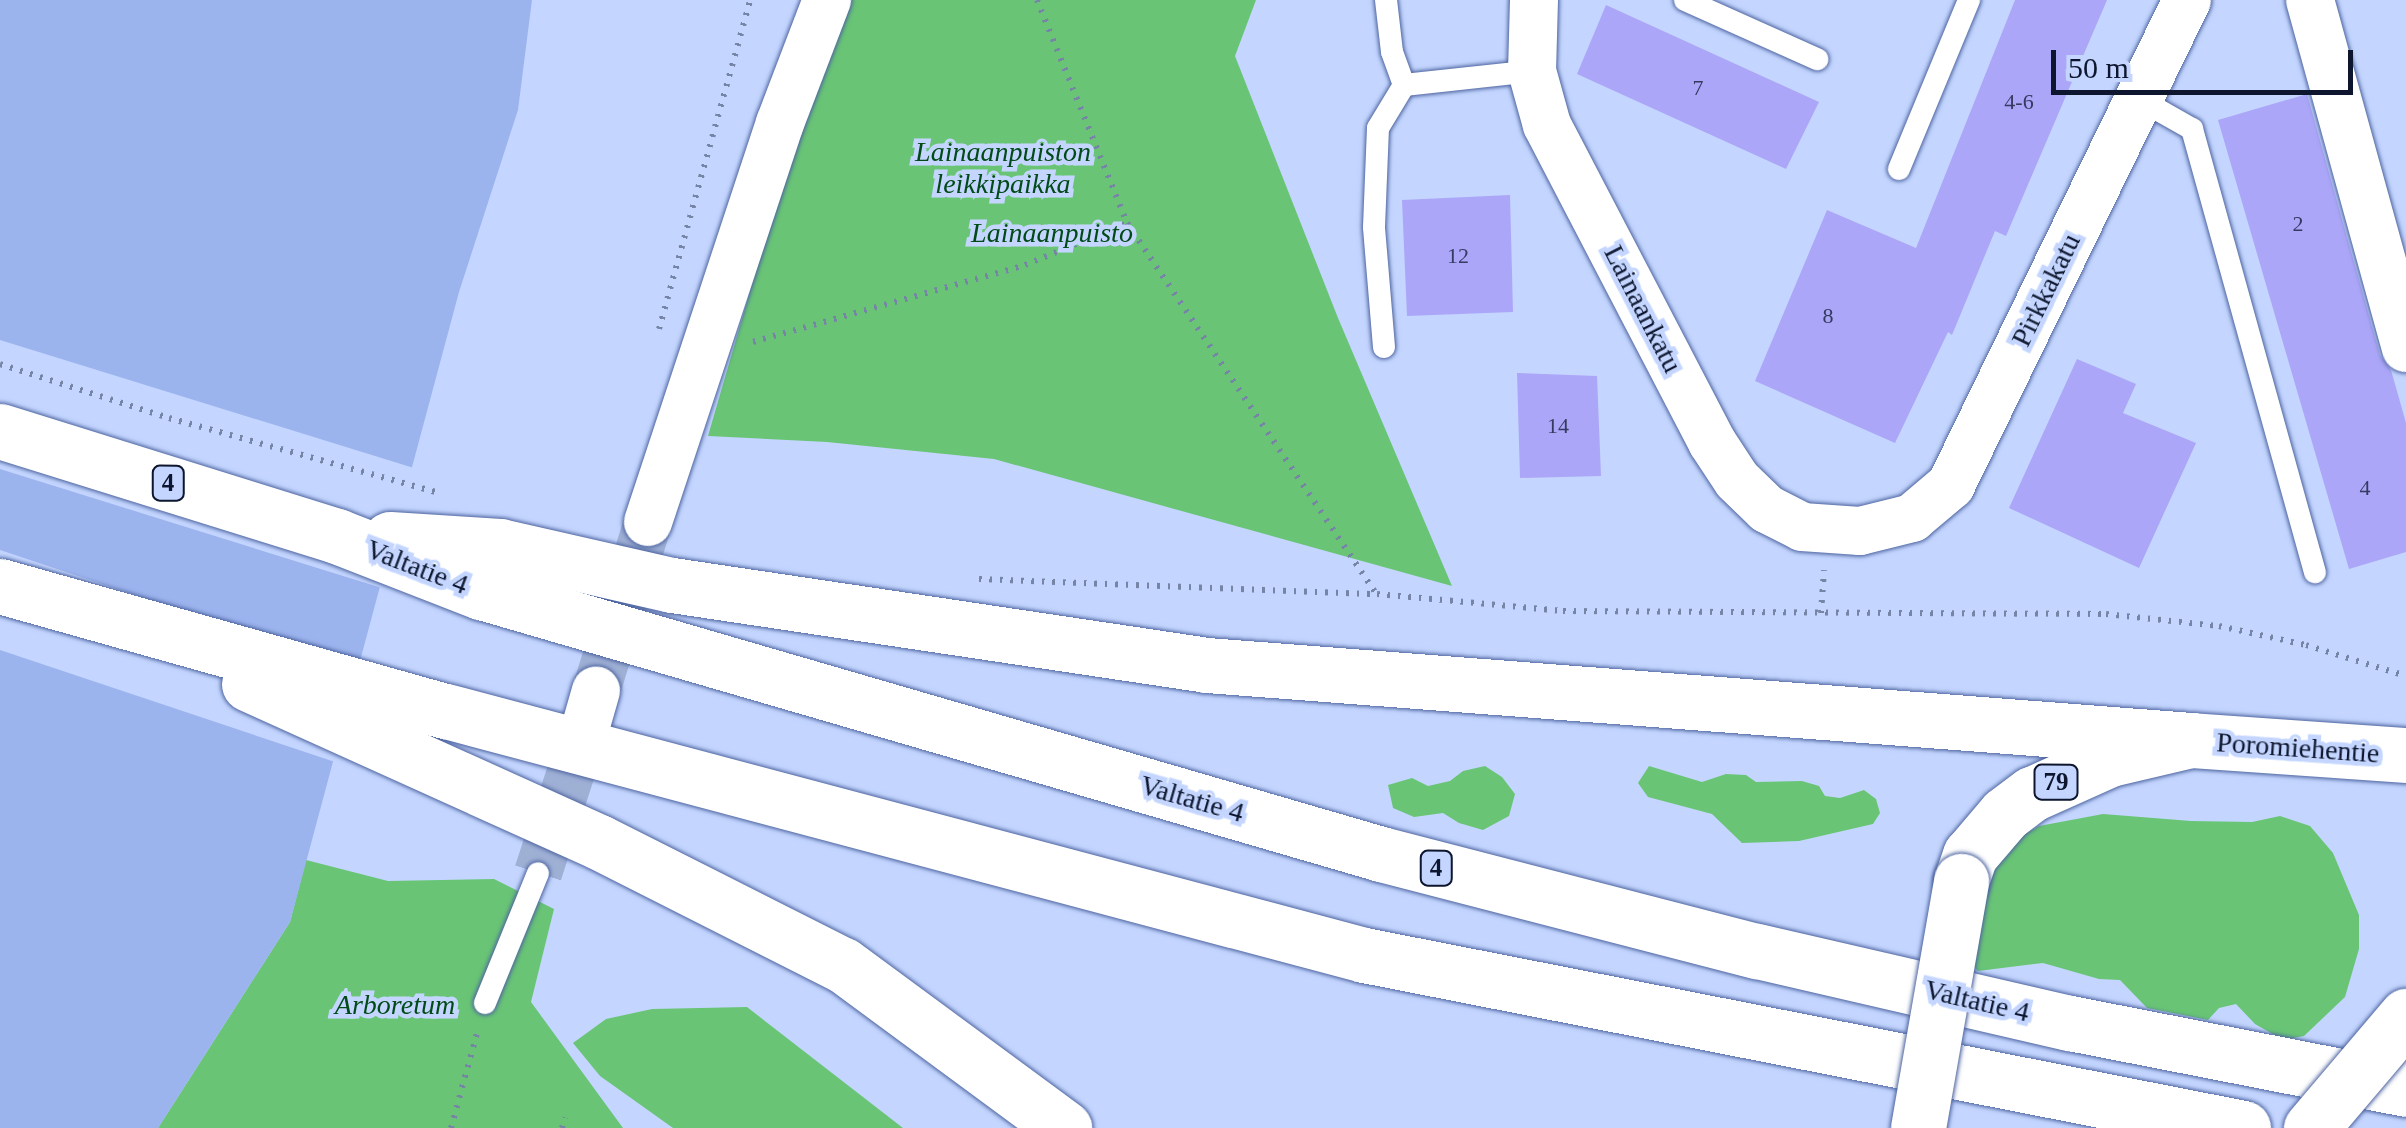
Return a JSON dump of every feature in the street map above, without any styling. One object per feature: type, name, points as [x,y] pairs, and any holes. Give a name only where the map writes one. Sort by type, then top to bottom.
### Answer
[{"type":"main road","name":"Valtatie 4","points":[[0,431],[337,536],[490,569],[1400,859],[1757,951],[1978,1002],[2406,1089]]},
{"type":"main road","name":"Poromiehentie","points":[[490,569],[672,585],[1207,665],[2191,740],[2395,766]]},
{"type":"main road","points":[[0,586],[115,621],[1364,955],[2243,1128]]},
{"type":"main road","points":[[115,621],[433,771],[599,842],[842,965],[1064,1128]]},
{"type":"main road","name":"79","points":[[1918,1128],[1961,881],[1970,855],[1988,832],[2032,794],[2110,760],[2191,740]]},
{"type":"main road","points":[[2311,1128],[2406,1016]]},
{"type":"street","points":[[648,522],[780,123],[827,0]]},
{"type":"street","name":"Lainaankatu","points":[[1534,0],[1532,70],[1548,125],[1712,442],[1737,480],[1767,509],[1802,527],[1860,531]]},
{"type":"street","name":"Pirkkakatu","points":[[1860,531],[1912,518],[1951,485],[2187,0]]},
{"type":"street","points":[[2310,0],[2406,348]]},
{"type":"lane","points":[[1386,0],[1392,52],[1404,85]]},
{"type":"lane","points":[[1685,0],[1817,59]]},
{"type":"lane","points":[[1900,168],[1969,0]]},
{"type":"lane","points":[[1404,85],[1532,70]]},
{"type":"lane","points":[[1384,347],[1374,227],[1378,128],[1404,85]]},
{"type":"lane","points":[[2139,99],[2192,129],[2316,572]]},
{"type":"lane","points":[[485,1003],[538,872]]},
{"type":"path","points":[[659,329],[750,0]]},
{"type":"path","points":[[1038,0],[1127,223],[1377,594]]},
{"type":"path","points":[[704,355],[1025,266],[1127,223]]},
{"type":"path","points":[[0,364],[170,418],[450,495]]},
{"type":"path","points":[[975,579],[1377,594],[1563,610],[2106,614],[2220,626],[2306,645],[2406,676]]},
{"type":"path","points":[[450,1128],[485,1003]]},
{"type":"path","points":[[562,1128],[565,1117]]},
{"type":"green space","name":"Lainaanpuisto","points":[[844,0],[1256,0],[1235,56],[1338,318],[1452,586],[994,459],[827,442],[708,436],[787,164]]},
{"type":"green space","points":[[1485,766],[1502,777],[1515,794],[1509,816],[1483,830],[1443,813],[1414,817],[1393,808],[1388,785],[1412,778],[1428,786]]},
{"type":"green space","points":[[1649,766],[1702,782],[1726,774],[1746,775],[1756,782],[1802,781],[1819,786],[1825,796],[1840,798],[1864,790],[1876,799],[1880,813],[1873,824],[1799,841],[1742,843],[1712,814],[1648,797],[1638,783]]},
{"type":"green space","points":[[2103,814],[2252,822],[2280,816],[2310,826],[2333,853],[2359,915],[2359,949],[2345,997],[2304,1036],[2283,1040],[2255,1024],[2236,1004],[2219,1008],[2208,1020],[2147,1008],[2120,980],[2099,979],[2043,963],[1978,971],[1966,959],[1976,889],[2012,841],[2039,826]]},
{"type":"green space","name":"Arboretum","points":[[306,860],[388,881],[494,879],[554,909],[531,1002],[623,1128],[158,1128],[290,922]]},
{"type":"green space","points":[[747,1007],[903,1128],[673,1128],[600,1076],[573,1043],[606,1019],[652,1009]]},
{"type":"water","points":[[0,0],[532,0],[518,110],[459,292],[290,922],[158,1128],[0,1128]]},
{"type":"pier","points":[[0,340],[417,469],[385,589],[0,469]]},
{"type":"pier","points":[[0,550],[363,671],[338,763],[0,650]]},
{"type":"building","points":[[2015,0],[2107,0],[2006,236],[1995,231],[1952,335],[1948,332],[1895,443],[1755,381],[1827,210],[1916,248]]},
{"type":"building","points":[[1606,5],[1819,102],[1786,169],[1577,74]]},
{"type":"building","points":[[2307,94],[2380,355],[2391,370],[2406,423],[2406,552],[2349,569],[2218,120]]},
{"type":"building","points":[[1510,195],[1513,312],[1407,316],[1402,200]]},
{"type":"building","points":[[2077,359],[2136,384],[2123,413],[2196,443],[2139,568],[2009,508]]},
{"type":"building","points":[[1517,373],[1597,376],[1601,476],[1520,478]]},
{"type":"tunnel","points":[[596,691],[648,522]]},
{"type":"tunnel","points":[[538,873],[585,729]]},
{"type":"park label","name":"Lainaanpuiston leikkipaikka","points":[[1003,168]]}]
